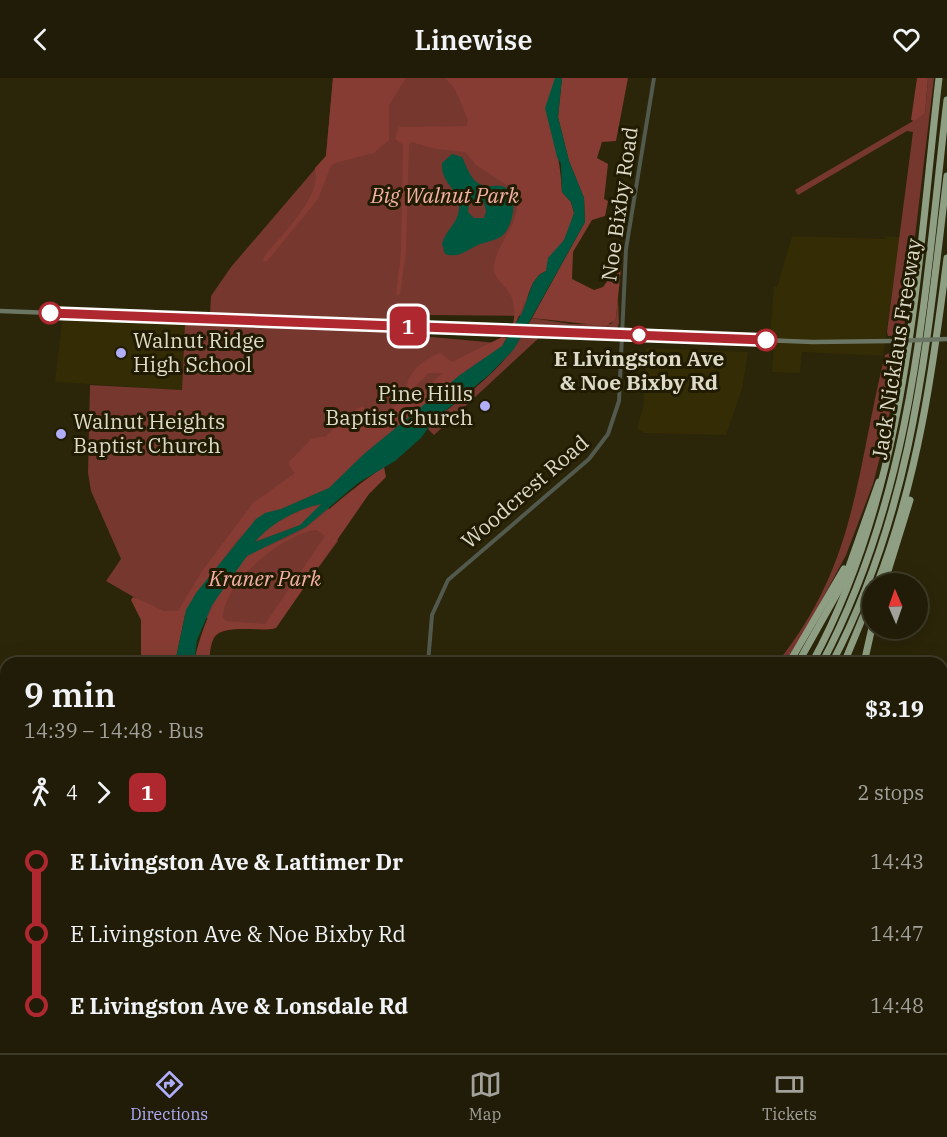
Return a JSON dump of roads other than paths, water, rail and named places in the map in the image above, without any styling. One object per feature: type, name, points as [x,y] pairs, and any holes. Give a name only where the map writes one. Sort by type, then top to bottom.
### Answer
[{"type":"highway","points":[[816,657],[848,591],[871,526],[887,457],[905,360],[939,78]]},
{"type":"highway","name":"Jack Nicklaus Freeway","points":[[825,657],[869,560],[886,509],[899,454],[913,380],[947,100]]},
{"type":"highway","name":"Jack Nicklaus Freeway","points":[[835,657],[873,570],[907,462],[921,388],[947,176]]},
{"type":"highway","points":[[881,573],[906,498],[926,413],[947,258]]},
{"type":"highway","points":[[887,573],[915,479],[927,426],[926,413]]},
{"type":"highway","points":[[801,657],[844,581],[887,457]]},
{"type":"highway","points":[[793,657],[840,578],[867,517]]},
{"type":"highway","points":[[845,657],[862,620]]},
{"type":"highway","points":[[865,657],[869,639]]},
{"type":"main road","points":[[0,311],[813,342],[947,339]]},
{"type":"street","name":"Noe Bixby Road","points":[[623,334],[626,249],[654,78]]},
{"type":"street","name":"Woodcrest Road","points":[[428,657],[432,615],[439,594],[450,577],[584,464],[604,441],[618,409],[623,334]]},
{"type":"place","name":"E Livingston Ave & Noe Bixby Rd","points":[[639,335]]},
{"type":"place","name":"Walnut Ridge High School","points":[[121,353]]},
{"type":"place","name":"Pine Hills Baptist Church","points":[[485,406]]},
{"type":"place","name":"Walnut Heights Baptist Church","points":[[61,434]]},
{"type":"park label","name":"Big Walnut Park","points":[[445,196]]},
{"type":"park label","name":"Kraner Park","points":[[265,579]]}]
